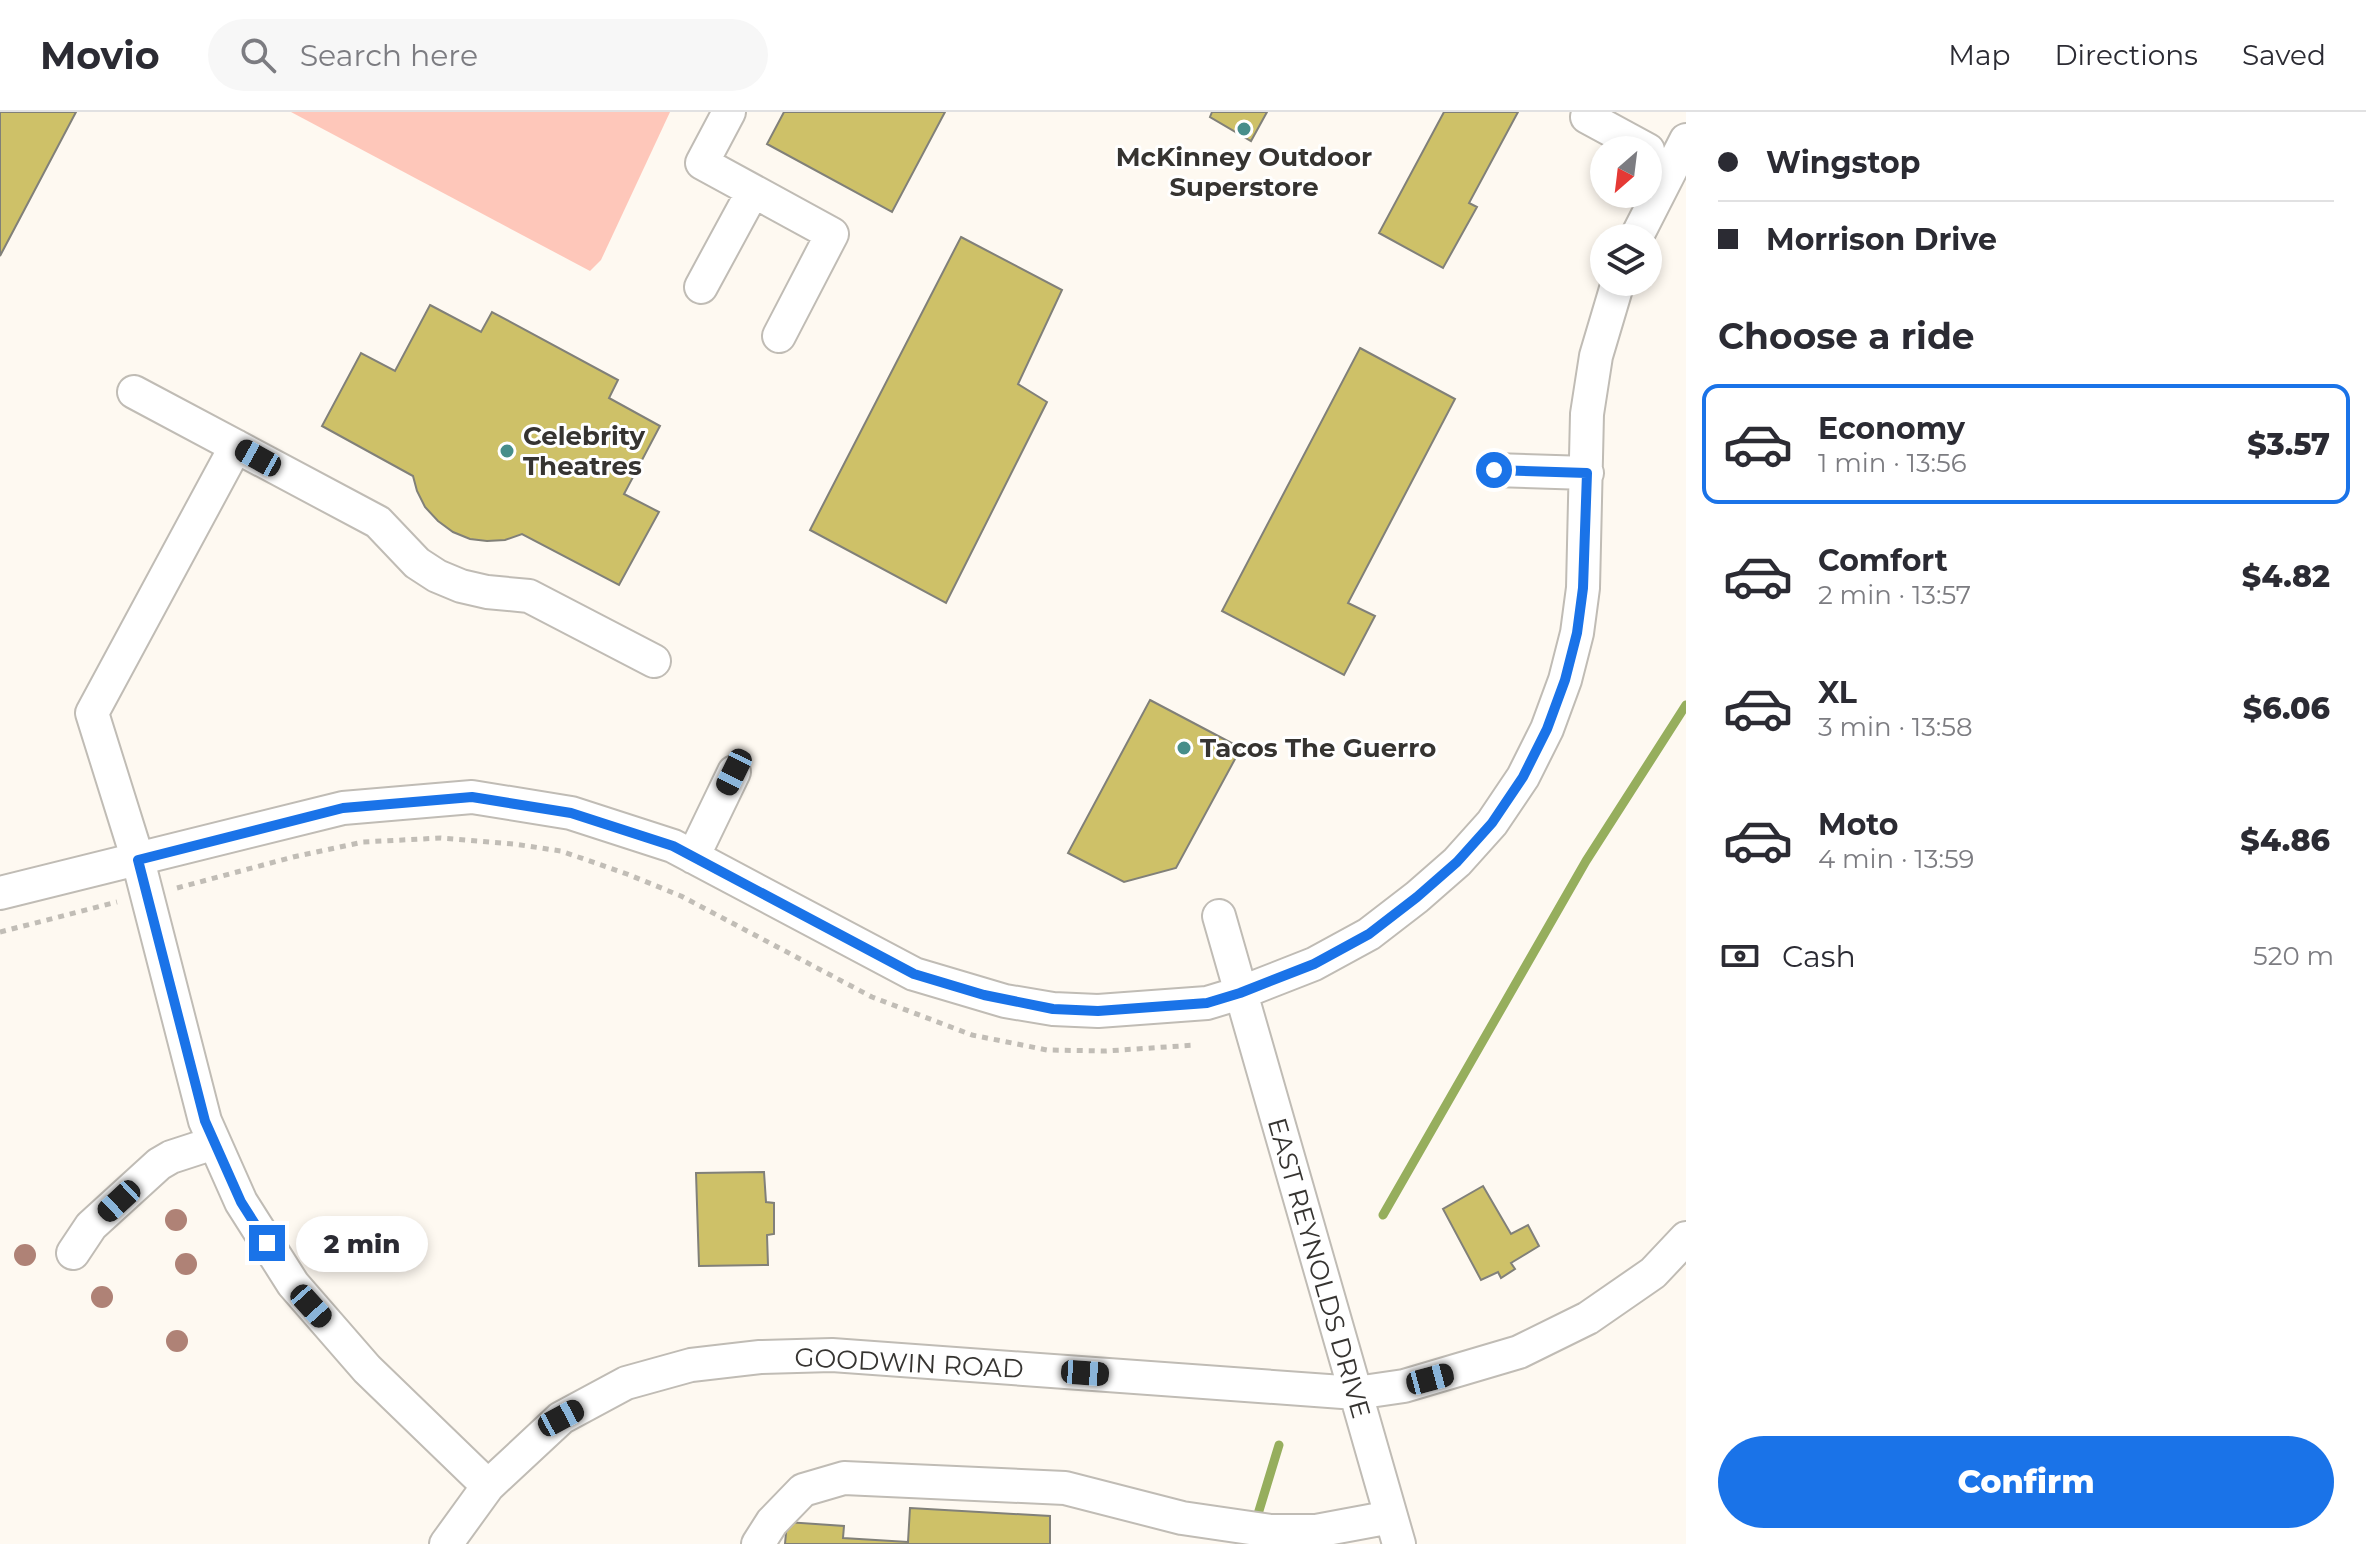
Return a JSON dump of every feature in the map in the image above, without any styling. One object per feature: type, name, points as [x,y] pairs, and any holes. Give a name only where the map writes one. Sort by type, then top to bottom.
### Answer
[{"type":"street","points":[[729,112],[702,163],[832,234],[779,336]]},
{"type":"street","points":[[1587,117],[1664,151],[1641,224]]},
{"type":"street","points":[[701,287],[753,191]]},
{"type":"street","points":[[0,893],[343,808],[472,797],[571,813],[673,846],[914,974],[1005,1001],[1053,1009],[1098,1011],[1207,1003],[1240,993],[1314,964],[1369,934],[1457,862],[1492,823],[1523,777],[1547,729],[1577,633],[1583,588],[1587,414],[1596,356],[1614,296]]},
{"type":"street","points":[[134,392],[378,522],[417,563],[437,576],[487,592],[529,596],[654,661]]},
{"type":"street","points":[[236,446],[92,713],[138,860],[205,1121],[241,1202],[293,1284],[367,1369],[488,1486]]},
{"type":"street","points":[[1494,470],[1587,473]]},
{"type":"street","points":[[693,857],[734,772]]},
{"type":"street","name":"EAST REYNOLDS DRIVE","points":[[1219,916],[1395,1531]]},
{"type":"street","points":[[73,1253],[91,1226],[159,1164],[214,1143]]},
{"type":"street","name":"GOODWIN ROAD","points":[[446,1544],[488,1486],[561,1418],[626,1383],[691,1365],[760,1357],[832,1355],[1356,1393],[1404,1386],[1519,1352],[1588,1318],[1653,1273],[1686,1238]]},
{"type":"street","points":[[758,1544],[772,1522],[803,1490],[844,1478],[1065,1488],[1177,1531],[1395,1531]]},
{"type":"path","points":[[184,887],[293,857],[363,842],[441,838],[561,851],[681,896],[872,997],[972,1035],[1047,1050],[1106,1051],[1196,1045]]},
{"type":"path","points":[[0,932],[102,905]]},
{"type":"shaded area","points":[[291,112],[670,112],[601,260],[590,271]]},
{"type":"building","points":[[0,112],[76,112],[0,256]]},
{"type":"building","points":[[784,112],[945,112],[892,212],[767,144]]},
{"type":"building","name":"McKinney Outdoor Superstore","points":[[1212,112],[1267,112],[1251,141],[1210,117]]},
{"type":"building","points":[[1444,112],[1518,112],[1469,203],[1477,207],[1443,268],[1379,233]]},
{"type":"building","points":[[961,237],[1062,290],[1018,384],[1047,402],[946,603],[810,530]]},
{"type":"building","name":"Celebrity Theatres","points":[[430,305],[481,332],[492,312],[618,380],[609,398],[660,426],[624,494],[659,512],[619,585],[522,534],[505,540],[487,541],[470,539],[453,532],[425,507],[413,476],[322,426],[361,353],[395,371]]},
{"type":"building","points":[[1360,348],[1455,399],[1348,603],[1375,616],[1344,675],[1222,611]]},
{"type":"building","points":[[1150,700],[1241,748],[1176,868],[1124,882],[1068,853]]},
{"type":"building","points":[[764,1172],[766,1202],[774,1203],[774,1234],[767,1235],[768,1265],[699,1266],[696,1173]]},
{"type":"building","points":[[1483,1186],[1511,1234],[1528,1225],[1539,1246],[1511,1263],[1515,1269],[1501,1278],[1498,1272],[1481,1280],[1443,1209]]},
{"type":"building","points":[[910,1508],[1050,1516],[1050,1544],[785,1544],[787,1522],[844,1526],[843,1538],[908,1542]]},
{"type":"waterway","points":[[1383,1215],[1586,861],[1686,705]]},
{"type":"waterway","points":[[1258,1522],[1279,1445]]},
{"type":"place","name":"McKinney Outdoor Superstore","points":[[1244,129]]},
{"type":"place","name":"Celebrity Theatres","points":[[507,451]]},
{"type":"place","name":"Tacos The Guerro","points":[[1184,748]]},
{"type":"route","points":[[267,1243],[241,1202],[205,1121],[138,860],[343,808],[472,797],[571,813],[673,846],[914,974],[1005,1001],[1053,1009],[1098,1011],[1207,1003],[1314,964],[1369,934],[1457,862],[1492,823],[1523,777],[1547,729],[1565,680],[1577,633],[1583,588],[1587,473],[1494,470]]}]
